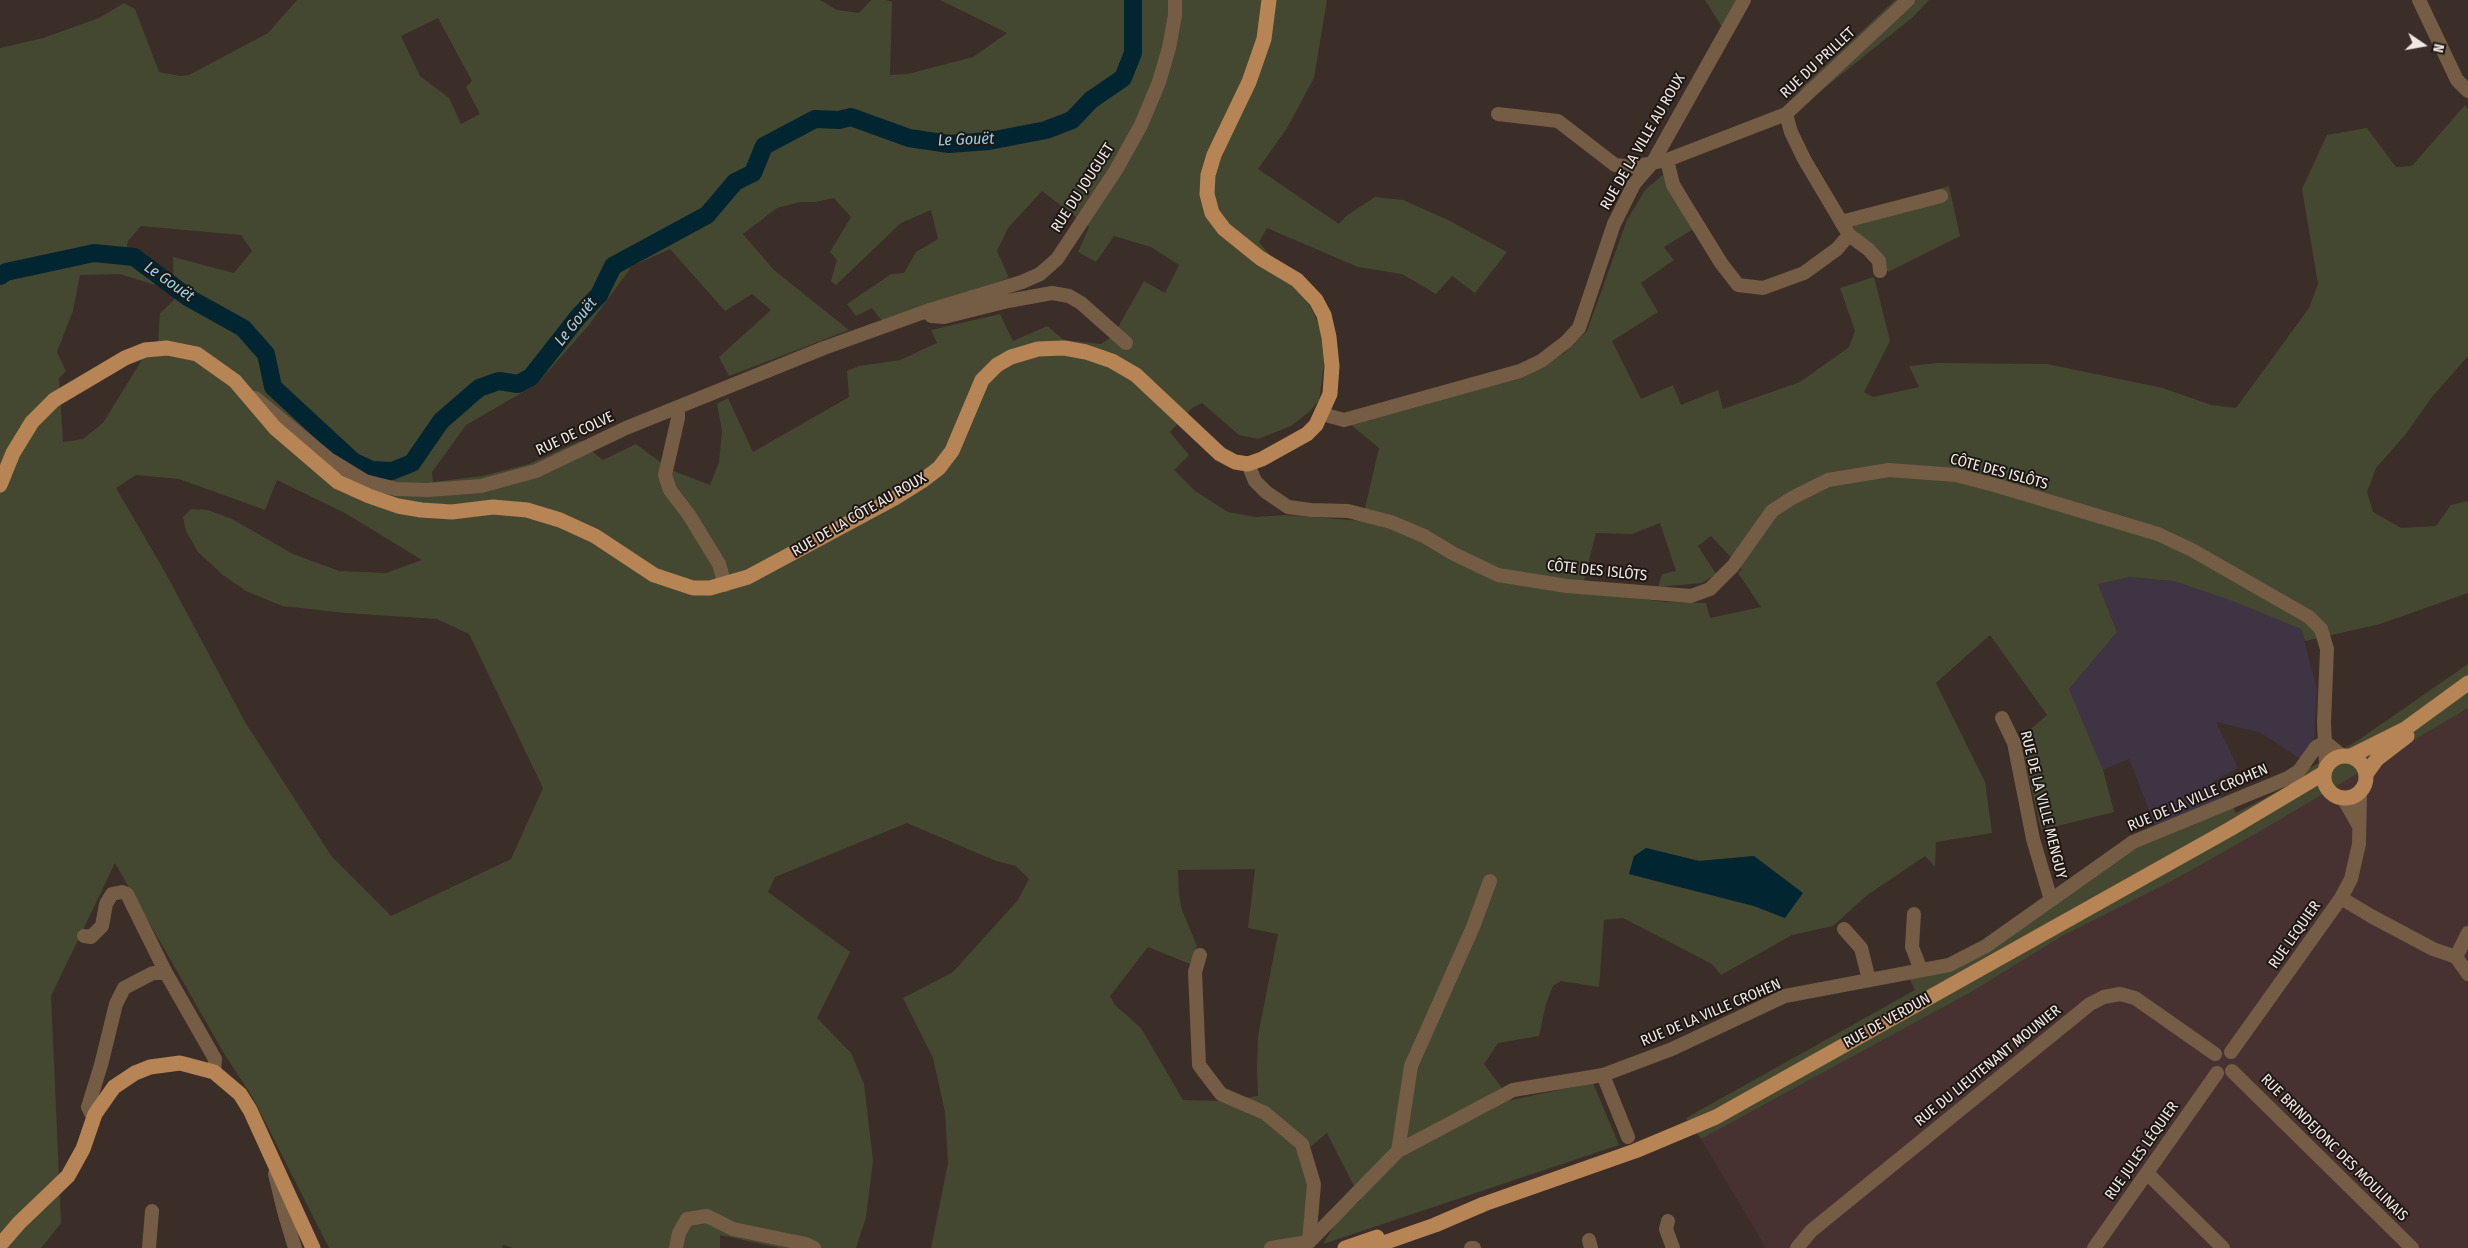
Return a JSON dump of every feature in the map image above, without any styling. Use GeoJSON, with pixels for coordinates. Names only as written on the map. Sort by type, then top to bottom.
{"type":"FeatureCollection","features":[{"type":"Feature","properties":{"kind":"main road"},"geometry":{"type":"LineString","coordinates":[[1248,464],[1277,452],[1307,434],[1322,414],[1330,394],[1332,366],[1324,314],[1316,300],[1297,280],[1260,258],[1224,229],[1212,212],[1207,194],[1208,175],[1214,155],[1250,82],[1264,40],[1269,0]]}},
{"type":"Feature","properties":{"kind":"main road","name":"RUE DE LA CÔTE AU ROUX"},"geometry":{"type":"LineString","coordinates":[[0,486],[12,453],[32,422],[54,400],[125,358],[145,350],[168,348],[196,354],[235,381],[275,428],[338,482],[398,506],[421,510],[452,512],[493,507],[527,510],[560,520],[595,536],[654,575],[672,583],[693,588],[710,588],[748,577],[895,498],[922,481],[939,468],[952,452],[982,380],[997,366],[1011,357],[1038,349],[1064,348],[1086,352],[1112,361],[1136,375],[1220,454],[1235,462],[1248,464]]}},
{"type":"Feature","properties":{"kind":"main road"},"geometry":{"type":"LineString","coordinates":[[2468,683],[2405,729],[2346,756],[2335,758],[2325,770],[2326,787],[2337,795],[2355,796],[2364,787],[2366,774],[2377,759],[2417,728],[2468,693]]}},
{"type":"Feature","properties":{"kind":"main road"},"geometry":{"type":"LineString","coordinates":[[2346,756],[2361,762],[2366,774]]}},
{"type":"Feature","properties":{"kind":"main road","name":"RUE DE VERDUN"},"geometry":{"type":"LineString","coordinates":[[1369,1248],[1484,1204],[1635,1151],[1716,1117],[2274,804],[2325,770]]}},
{"type":"Feature","properties":{"kind":"main road","name":"RUE DE VERDUN"},"geometry":{"type":"LineString","coordinates":[[2274,804],[2313,792],[2337,795]]}},
{"type":"Feature","properties":{"kind":"main road"},"geometry":{"type":"LineString","coordinates":[[0,1245],[19,1223],[68,1176],[83,1150],[95,1114],[114,1087],[135,1073],[150,1067],[180,1063],[214,1072],[232,1086],[250,1110],[313,1248]]}},
{"type":"Feature","properties":{"kind":"main road","name":"RUE DE VERDUN"},"geometry":{"type":"LineString","coordinates":[[1345,1248],[1430,1219],[1484,1204]]}},
{"type":"Feature","properties":{"kind":"street","name":"RUE DU JOUGUET"},"geometry":{"type":"LineString","coordinates":[[927,311],[1022,282],[1040,274],[1057,259],[1116,170],[1141,125],[1159,82],[1169,48],[1175,15],[1175,0]]}},
{"type":"Feature","properties":{"kind":"street","name":"RUE DE LA VILLE AU ROUX"},"geometry":{"type":"LineString","coordinates":[[1322,414],[1344,420],[1520,371],[1542,361],[1566,342],[1579,328],[1614,224],[1634,184],[1653,162],[1744,0]]}},
{"type":"Feature","properties":{"kind":"street","name":"RUE DU PRILLET"},"geometry":{"type":"LineString","coordinates":[[1498,114],[1558,121],[1615,165],[1632,167],[1667,160],[1786,114],[1908,0]]}},
{"type":"Feature","properties":{"kind":"street"},"geometry":{"type":"LineString","coordinates":[[2419,0],[2457,80],[2468,91]]}},
{"type":"Feature","properties":{"kind":"street"},"geometry":{"type":"LineString","coordinates":[[1786,114],[1791,132],[1804,159],[1841,222],[1849,235],[1868,249],[1879,261],[1880,271]]}},
{"type":"Feature","properties":{"kind":"street"},"geometry":{"type":"LineString","coordinates":[[1667,160],[1673,184],[1721,263],[1738,285],[1763,288],[1804,273],[1837,249],[1849,235]]}},
{"type":"Feature","properties":{"kind":"street"},"geometry":{"type":"LineString","coordinates":[[1841,222],[1942,196]]}},
{"type":"Feature","properties":{"kind":"street"},"geometry":{"type":"LineString","coordinates":[[927,311],[931,316],[944,317],[1008,301],[1052,293],[1068,296],[1081,302],[1126,343]]}},
{"type":"Feature","properties":{"kind":"street","name":"RUE DE COLVE"},"geometry":{"type":"LineString","coordinates":[[247,397],[256,398],[329,459],[365,481],[396,489],[428,490],[481,486],[536,470],[626,428],[824,348],[927,311]]}},
{"type":"Feature","properties":{"kind":"street"},"geometry":{"type":"LineString","coordinates":[[678,408],[678,418],[665,475],[670,490],[689,515],[719,564],[725,585]]}},
{"type":"Feature","properties":{"kind":"street","name":"CÔTE DES ISLÔTS"},"geometry":{"type":"LineString","coordinates":[[1248,464],[1255,481],[1266,492],[1288,506],[1310,510],[1348,511],[1391,522],[1424,536],[1454,554],[1498,575],[1567,586],[1691,596],[1710,589],[1734,566],[1772,512],[1792,498],[1828,480],[1889,470],[1937,472],[1989,483],[2158,534],[2192,550],[2310,617],[2321,629],[2327,649],[2324,722],[2326,742],[2325,770]]}},
{"type":"Feature","properties":{"kind":"street","name":"RUE DE LA VILLE MENGUY"},"geometry":{"type":"LineString","coordinates":[[2002,718],[2014,743],[2033,839],[2051,900]]}},
{"type":"Feature","properties":{"kind":"street"},"geometry":{"type":"LineString","coordinates":[[2326,742],[2346,756]]}},
{"type":"Feature","properties":{"kind":"street","name":"RUE DE LA VILLE CROHEN"},"geometry":{"type":"LineString","coordinates":[[1309,1242],[1398,1151],[1513,1090],[1603,1075],[1672,1049],[1785,996],[1949,964],[1986,946],[2133,842],[2288,778],[2299,771],[2316,747],[2326,742]]}},
{"type":"Feature","properties":{"kind":"street","name":"RUE LEQUIER"},"geometry":{"type":"LineString","coordinates":[[2231,1052],[2341,898],[2356,863],[2360,792]]}},
{"type":"Feature","properties":{"kind":"street"},"geometry":{"type":"LineString","coordinates":[[2337,795],[2359,826]]}},
{"type":"Feature","properties":{"kind":"street"},"geometry":{"type":"LineString","coordinates":[[1398,1151],[1411,1066],[1474,928],[1490,882]]}},
{"type":"Feature","properties":{"kind":"street"},"geometry":{"type":"LineString","coordinates":[[84,936],[91,938],[102,926],[106,904],[112,894],[122,892],[127,894],[166,973],[215,1059],[214,1072]]}},
{"type":"Feature","properties":{"kind":"street"},"geometry":{"type":"LineString","coordinates":[[2341,898],[2432,949],[2456,957],[2468,974]]}},
{"type":"Feature","properties":{"kind":"street"},"geometry":{"type":"LineString","coordinates":[[1914,914],[1912,947],[1921,970]]}},
{"type":"Feature","properties":{"kind":"street"},"geometry":{"type":"LineString","coordinates":[[1844,929],[1861,948],[1869,980]]}},
{"type":"Feature","properties":{"kind":"street"},"geometry":{"type":"LineString","coordinates":[[2456,957],[2468,933]]}},
{"type":"Feature","properties":{"kind":"street"},"geometry":{"type":"LineString","coordinates":[[1200,955],[1195,972],[1199,1065],[1221,1094],[1265,1112],[1302,1144],[1314,1184],[1309,1242],[1271,1248]]}},
{"type":"Feature","properties":{"kind":"street"},"geometry":{"type":"LineString","coordinates":[[95,1114],[90,1113],[88,1107],[102,1065],[116,1004],[124,988],[153,973],[166,973]]}},
{"type":"Feature","properties":{"kind":"street","name":"RUE DU LIEUTENANT MOUNIER"},"geometry":{"type":"LineString","coordinates":[[1797,1248],[1811,1231],[2090,1004],[2104,997],[2120,994],[2135,998],[2215,1054]]}},
{"type":"Feature","properties":{"kind":"street"},"geometry":{"type":"LineString","coordinates":[[2221,1050],[2231,1052],[2236,1062],[2232,1072],[2225,1075],[2217,1073],[2212,1066],[2215,1054],[2221,1050]]}},
{"type":"Feature","properties":{"kind":"street","name":"RUE BRINDEJONC DES MOULINAIS"},"geometry":{"type":"LineString","coordinates":[[2232,1072],[2412,1248]]}},
{"type":"Feature","properties":{"kind":"street","name":"RUE JULES LÉQUIER"},"geometry":{"type":"LineString","coordinates":[[2094,1248],[2217,1073]]}},
{"type":"Feature","properties":{"kind":"street"},"geometry":{"type":"LineString","coordinates":[[1603,1075],[1628,1137]]}},
{"type":"Feature","properties":{"kind":"street"},"geometry":{"type":"LineString","coordinates":[[272,1161],[285,1215],[296,1248]]}},
{"type":"Feature","properties":{"kind":"street"},"geometry":{"type":"LineString","coordinates":[[2147,1173],[2223,1248]]}},
{"type":"Feature","properties":{"kind":"street"},"geometry":{"type":"LineString","coordinates":[[150,1248],[152,1211]]}},
{"type":"Feature","properties":{"kind":"street"},"geometry":{"type":"LineString","coordinates":[[676,1248],[679,1233],[687,1219],[707,1216],[733,1230],[806,1244],[814,1248]]}},
{"type":"Feature","properties":{"kind":"street"},"geometry":{"type":"LineString","coordinates":[[1668,1221],[1666,1229],[1673,1248]]}},
{"type":"Feature","properties":{"kind":"shaded area"},"geometry":{"type":"Polygon","coordinates":[[[2130,577],[2174,581],[2233,600],[2301,629],[2317,689],[2314,740],[2301,759],[2259,732],[2216,722],[2238,768],[2213,781],[2223,801],[2155,825],[2129,759],[2103,770],[2069,689],[2117,632],[2098,584],[2130,577]]]}},
{"type":"Feature","properties":{"kind":"shaded area"},"geometry":{"type":"Polygon","coordinates":[[[2468,708],[2468,1248],[1766,1248],[1701,1139],[1973,991],[2062,936],[2172,881],[2468,708]]]}},
{"type":"Feature","properties":{"kind":"green space"},"geometry":{"type":"Polygon","coordinates":[[[297,0],[820,0],[837,10],[859,13],[871,0],[886,0],[892,2],[890,75],[908,74],[973,57],[1007,33],[940,0],[1327,0],[1314,78],[1287,128],[1258,169],[1339,224],[1346,216],[1375,197],[1403,200],[1448,220],[1507,252],[1475,293],[1452,276],[1436,294],[1402,274],[1358,267],[1267,228],[1259,242],[1304,296],[1314,313],[1325,344],[1319,400],[1310,411],[1291,426],[1258,439],[1239,435],[1202,403],[1192,408],[1170,432],[1189,455],[1174,470],[1195,491],[1228,512],[1255,517],[1286,515],[1362,521],[1379,448],[1350,424],[1530,373],[1565,353],[1587,331],[1627,220],[1645,190],[1672,167],[1703,223],[1664,247],[1674,260],[1641,283],[1658,312],[1612,341],[1641,399],[1673,385],[1681,405],[1718,390],[1723,409],[1800,382],[1849,347],[1855,331],[1840,288],[1874,277],[1890,341],[1864,392],[1873,397],[1919,387],[1909,366],[1938,363],[2047,364],[2163,388],[2211,405],[2236,408],[2309,308],[2318,284],[2302,189],[2327,135],[2367,128],[2396,167],[2412,166],[2465,105],[2468,109],[2468,356],[2432,397],[2405,435],[2376,468],[2367,492],[2373,512],[2401,528],[2436,526],[2451,505],[2468,501],[2468,593],[2380,624],[2305,641],[2301,629],[2233,601],[2174,581],[2130,577],[2098,584],[2117,632],[2069,689],[2103,770],[2114,812],[2041,830],[2020,738],[2047,715],[1990,635],[1936,683],[1985,782],[1992,833],[1936,842],[1935,867],[1925,856],[1866,896],[1833,926],[1792,935],[1721,975],[1712,964],[1623,918],[1604,920],[1599,987],[1561,981],[1553,986],[1546,1004],[1539,1036],[1498,1043],[1484,1064],[1511,1100],[1593,1083],[1619,1145],[1323,1244],[1336,1223],[1361,1200],[1327,1133],[1299,1156],[1310,1189],[1305,1248],[931,1248],[948,1163],[945,1112],[933,1058],[903,998],[953,972],[1018,900],[1029,879],[1016,866],[996,861],[907,823],[775,877],[768,892],[850,952],[817,1018],[851,1053],[864,1084],[873,1161],[866,1217],[856,1248],[780,1248],[720,1235],[720,1248],[513,1248],[503,1245],[502,1248],[329,1248],[253,1098],[225,1055],[115,863],[51,996],[61,1223],[41,1248],[0,1248],[0,48],[43,38],[99,18],[124,3],[135,9],[159,72],[180,76],[189,75],[268,33],[297,0]],[[438,18],[401,36],[420,76],[449,98],[461,124],[480,114],[466,87],[472,81],[438,18]],[[1042,191],[1008,228],[997,251],[1009,278],[882,321],[872,308],[856,316],[847,304],[891,274],[904,273],[916,252],[938,239],[931,210],[901,223],[836,285],[831,281],[837,260],[830,252],[851,217],[834,198],[815,202],[800,202],[777,208],[743,234],[774,270],[849,330],[729,376],[719,357],[771,310],[752,294],[725,311],[670,249],[632,266],[589,325],[537,384],[466,425],[432,472],[433,482],[482,476],[529,464],[580,441],[603,460],[636,444],[671,470],[710,485],[719,462],[722,431],[717,404],[728,398],[753,452],[849,397],[847,371],[859,366],[900,360],[937,343],[931,330],[1000,314],[1013,341],[1047,326],[1064,340],[1101,344],[1113,336],[1144,281],[1165,293],[1179,265],[1151,247],[1114,236],[1096,262],[1078,252],[1089,227],[1042,191]],[[141,226],[128,241],[126,252],[158,264],[155,285],[120,274],[80,275],[73,311],[57,352],[66,371],[59,378],[63,442],[83,439],[103,423],[143,358],[158,343],[160,313],[174,300],[173,257],[234,273],[252,251],[241,235],[141,226]],[[136,475],[116,488],[165,572],[245,722],[332,857],[391,916],[511,859],[543,788],[469,634],[437,619],[346,613],[282,606],[246,591],[223,575],[198,552],[186,531],[183,517],[191,509],[208,510],[232,519],[293,554],[339,571],[386,573],[422,560],[345,513],[277,480],[265,510],[179,479],[136,475]],[[1660,523],[1632,534],[1596,533],[1581,592],[1666,602],[1706,603],[1710,618],[1761,607],[1738,573],[1742,569],[1711,536],[1698,546],[1716,574],[1702,583],[1658,587],[1662,574],[1676,571],[1660,523]],[[1646,848],[1629,874],[1754,906],[1785,918],[1754,856],[1699,861],[1646,848]],[[1255,869],[1178,870],[1182,910],[1197,946],[1190,964],[1148,947],[1110,996],[1115,1005],[1141,1028],[1183,1100],[1222,1101],[1258,1096],[1258,1036],[1278,934],[1248,928],[1255,869]]]}},
{"type":"Feature","properties":{"kind":"green space"},"geometry":{"type":"Polygon","coordinates":[[[1705,0],[1741,0],[1722,27],[1705,0]]]}},
{"type":"Feature","properties":{"kind":"green space"},"geometry":{"type":"Polygon","coordinates":[[[1895,0],[1929,0],[1913,17],[1807,102],[1800,89],[1895,0]]]}},
{"type":"Feature","properties":{"kind":"green space"},"geometry":{"type":"Polygon","coordinates":[[[1949,186],[1960,236],[1888,272],[1871,242],[1834,220],[1949,186]]]}},
{"type":"Feature","properties":{"kind":"green space"},"geometry":{"type":"Polygon","coordinates":[[[2468,664],[2468,708],[2262,830],[2172,881],[2062,936],[1973,991],[1701,1139],[1686,1118],[1915,990],[1909,978],[1927,976],[2125,853],[2233,807],[2236,813],[2289,785],[2308,769],[2357,741],[2468,664]]]}},
{"type":"Feature","properties":{"kind":"water"},"geometry":{"type":"Polygon","coordinates":[[[1646,848],[1699,861],[1754,856],[1803,893],[1785,918],[1754,906],[1629,874],[1634,856],[1646,848]]]}},
{"type":"Feature","properties":{"kind":"waterway","name":"Le Gouët"},"geometry":{"type":"LineString","coordinates":[[0,276],[6,272],[94,253],[134,257],[189,298],[243,328],[266,354],[273,387],[354,462],[372,470],[392,471],[412,463],[441,421],[479,388],[499,381],[518,384],[531,377],[578,317],[599,295],[613,266],[707,215],[735,182],[753,173],[764,146],[815,119],[839,120],[851,117],[909,138],[949,144],[989,141],[1046,130],[1072,120],[1091,100],[1123,78],[1133,53],[1133,0]]}}]}
